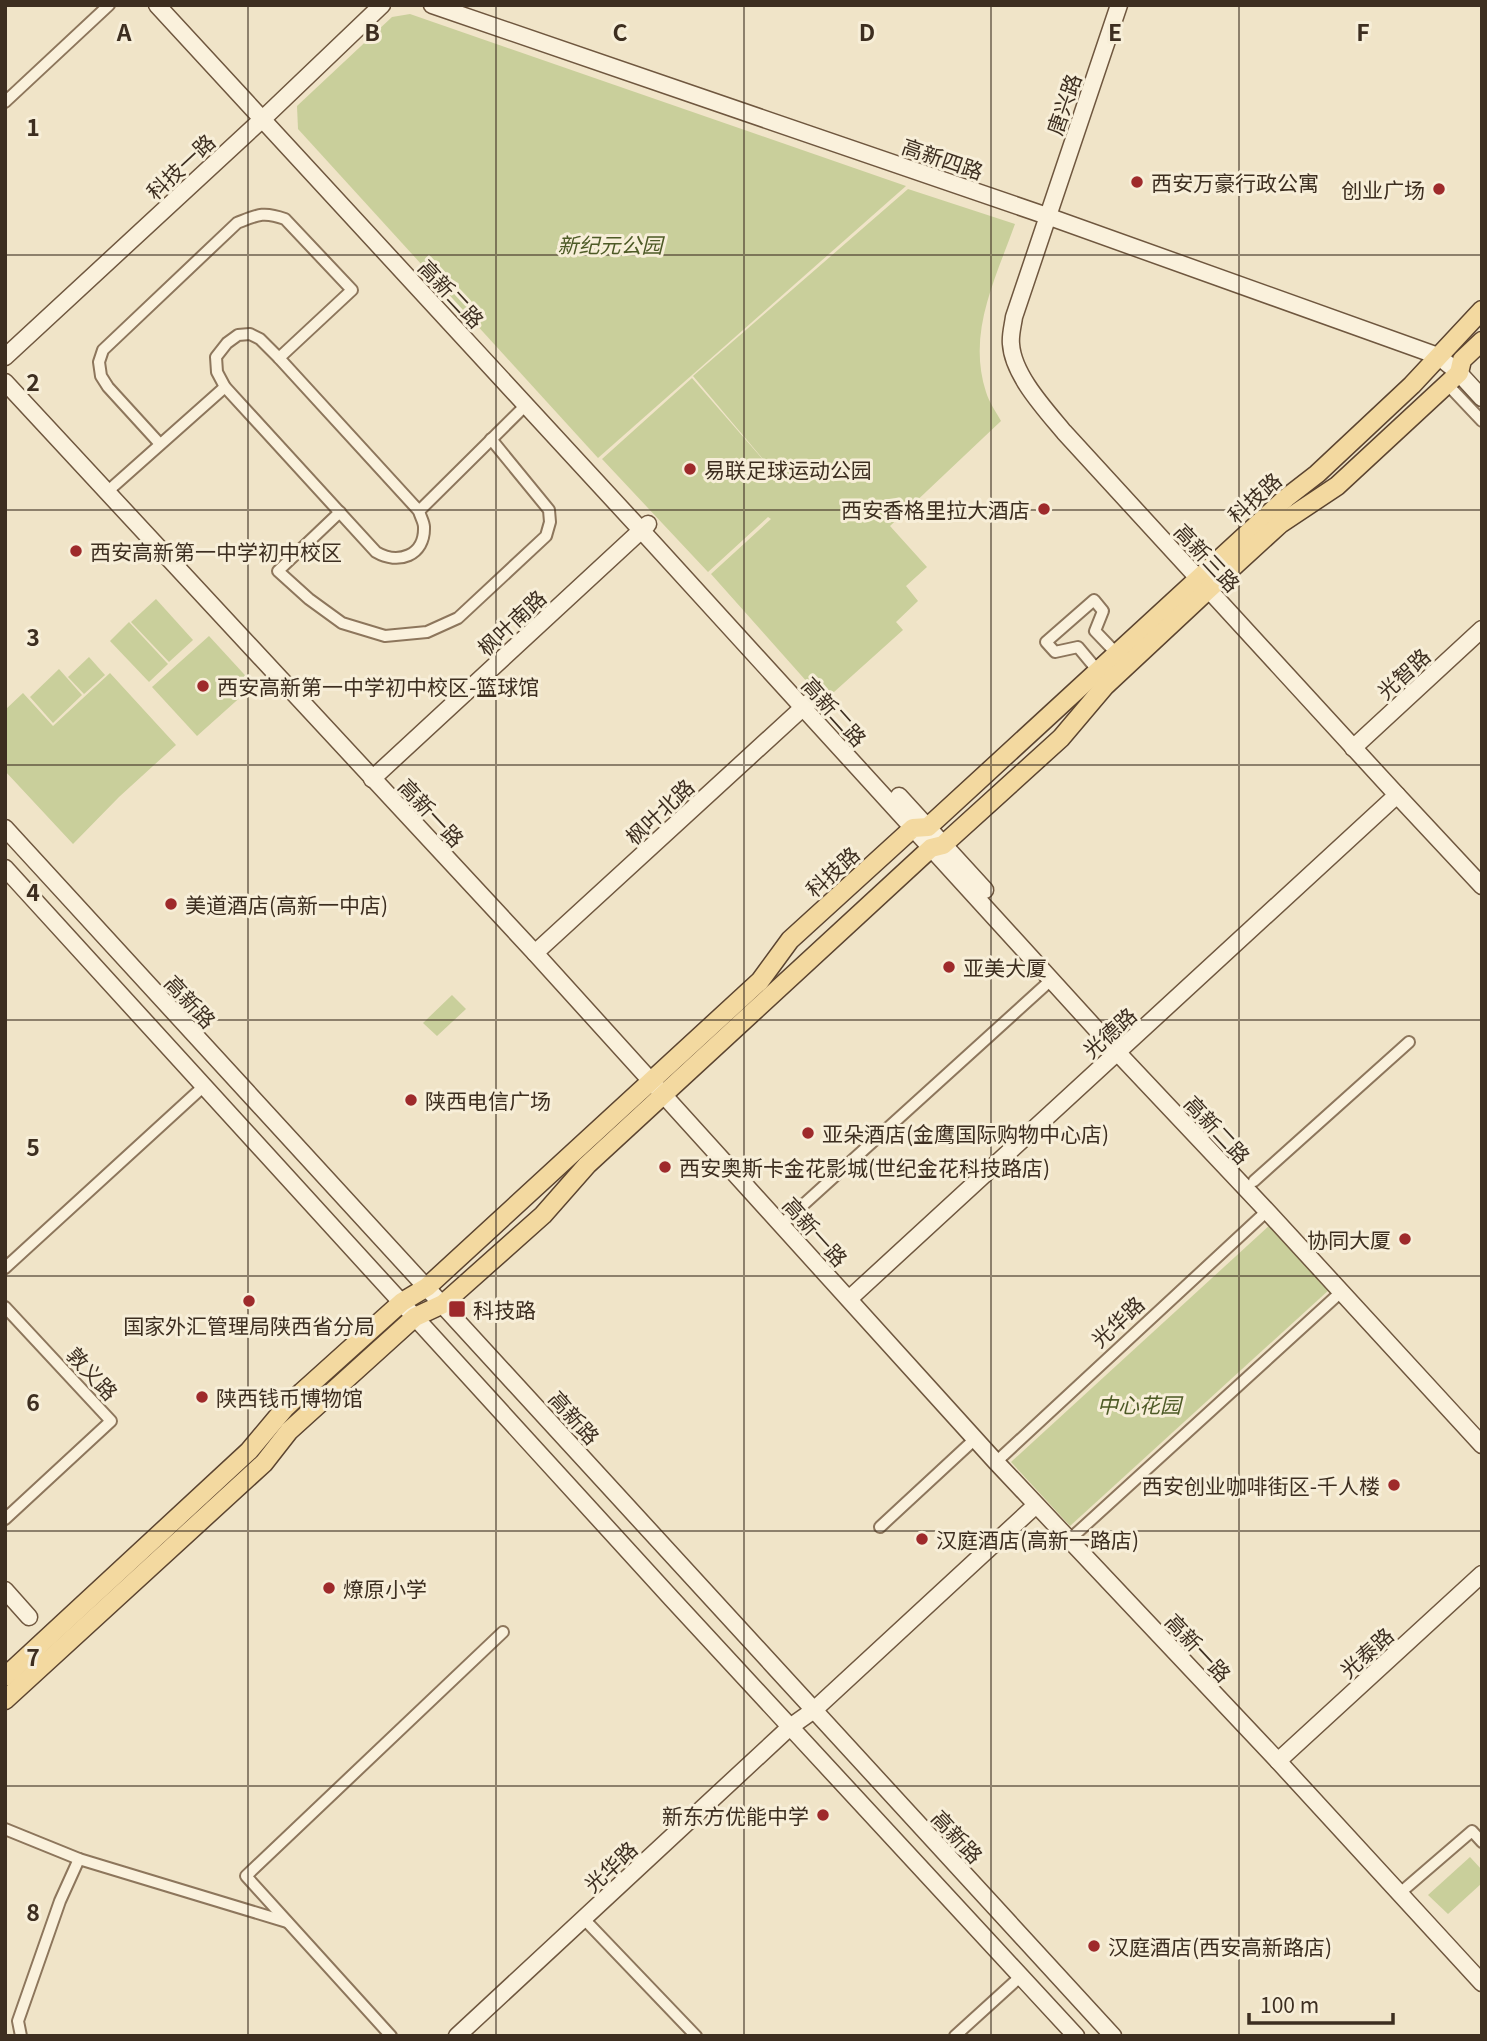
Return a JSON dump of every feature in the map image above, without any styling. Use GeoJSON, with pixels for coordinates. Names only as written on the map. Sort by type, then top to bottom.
{"type":"FeatureCollection","features":[{"type":"Feature","properties":{"kind":"main road","name":"科技路"},"geometry":{"type":"LineString","coordinates":[[5,1676],[249,1451],[285,1408],[402,1302],[426,1287],[1061,738],[1105,687],[1286,498],[1317,474],[1412,385],[1482,310]]}},
{"type":"Feature","properties":{"kind":"main road","name":"科技路"},"geometry":{"type":"LineString","coordinates":[[5,1700],[264,1463],[289,1431],[415,1317],[443,1304],[543,1215],[657,1088],[760,981],[790,940],[1117,654],[1280,524],[1337,486],[1468,361]]}},
{"type":"Feature","properties":{"kind":"street"},"geometry":{"type":"LineString","coordinates":[[5,102],[109,5]]}},
{"type":"Feature","properties":{"kind":"street","name":"高新二路"},"geometry":{"type":"LineString","coordinates":[[157,5],[266,116],[645,527],[1482,1445]]}},
{"type":"Feature","properties":{"kind":"street","name":"高新二路"},"geometry":{"type":"LineString","coordinates":[[170,5],[526,405],[645,527]]}},
{"type":"Feature","properties":{"kind":"street","name":"科技一路"},"geometry":{"type":"LineString","coordinates":[[5,357],[382,5]]}},
{"type":"Feature","properties":{"kind":"street","name":"高新四路"},"geometry":{"type":"LineString","coordinates":[[432,5],[1047,216],[1438,356],[1468,361],[1482,382]]}},
{"type":"Feature","properties":{"kind":"street","name":"唐兴路"},"geometry":{"type":"LineString","coordinates":[[1047,216],[1119,5]]}},
{"type":"Feature","properties":{"kind":"street"},"geometry":{"type":"LineString","coordinates":[[160,444],[101,376],[99,362],[103,350],[237,223],[260,214],[272,214],[285,219],[352,290],[279,358]]}},
{"type":"Feature","properties":{"kind":"street","name":"高新三路"},"geometry":{"type":"LineString","coordinates":[[1047,216],[1014,317],[1010,343],[1016,363],[1027,384],[1064,432],[1482,886]]}},
{"type":"Feature","properties":{"kind":"street"},"geometry":{"type":"LineString","coordinates":[[250,334],[260,339],[418,511],[424,527],[422,542],[411,555],[397,559],[376,552],[225,387],[217,372],[216,357],[227,343],[238,335],[250,334]]}},
{"type":"Feature","properties":{"kind":"street"},"geometry":{"type":"LineString","coordinates":[[1468,361],[1482,421]]}},
{"type":"Feature","properties":{"kind":"street","name":"高新四路"},"geometry":{"type":"LineString","coordinates":[[1468,361],[1482,398]]}},
{"type":"Feature","properties":{"kind":"street","name":"高新一路"},"geometry":{"type":"LineString","coordinates":[[5,382],[536,953],[996,1462],[1278,1761],[1482,1983]]}},
{"type":"Feature","properties":{"kind":"street"},"geometry":{"type":"LineString","coordinates":[[108,491],[225,387]]}},
{"type":"Feature","properties":{"kind":"street"},"geometry":{"type":"LineString","coordinates":[[418,511],[526,405]]}},
{"type":"Feature","properties":{"kind":"street"},"geometry":{"type":"LineString","coordinates":[[340,512],[278,570],[309,599],[342,623],[385,636],[426,632],[458,618],[546,536],[550,522],[549,510],[491,439]]}},
{"type":"Feature","properties":{"kind":"street","name":"枫叶南路"},"geometry":{"type":"LineString","coordinates":[[372,779],[645,527]]}},
{"type":"Feature","properties":{"kind":"street"},"geometry":{"type":"LineString","coordinates":[[1098,671],[1078,647],[1055,652],[1046,642],[1094,600],[1103,611],[1095,631],[1117,654]]}},
{"type":"Feature","properties":{"kind":"street","name":"光智路"},"geometry":{"type":"LineString","coordinates":[[1353,748],[1482,629]]}},
{"type":"Feature","properties":{"kind":"street","name":"枫叶北路"},"geometry":{"type":"LineString","coordinates":[[536,953],[807,704]]}},
{"type":"Feature","properties":{"kind":"street","name":"光德路"},"geometry":{"type":"LineString","coordinates":[[849,1299],[1396,795]]}},
{"type":"Feature","properties":{"kind":"street","name":"高新路"},"geometry":{"type":"LineString","coordinates":[[5,828],[1113,2036]]}},
{"type":"Feature","properties":{"kind":"street","name":"高新二路"},"geometry":{"type":"LineString","coordinates":[[937,846],[1051,980],[1254,1181],[1482,1430]]}},
{"type":"Feature","properties":{"kind":"street"},"geometry":{"type":"LineString","coordinates":[[27,852],[7,871],[1076,2036]]}},
{"type":"Feature","properties":{"kind":"street"},"geometry":{"type":"LineString","coordinates":[[782,1224],[1051,980]]}},
{"type":"Feature","properties":{"kind":"street"},"geometry":{"type":"LineString","coordinates":[[1254,1181],[1409,1042]]}},
{"type":"Feature","properties":{"kind":"street"},"geometry":{"type":"LineString","coordinates":[[5,1268],[204,1086]]}},
{"type":"Feature","properties":{"kind":"street","name":"光华路"},"geometry":{"type":"LineString","coordinates":[[996,1462],[1267,1211]]}},
{"type":"Feature","properties":{"kind":"street"},"geometry":{"type":"LineString","coordinates":[[1069,1541],[1341,1292]]}},
{"type":"Feature","properties":{"kind":"street","name":"敦义路"},"geometry":{"type":"LineString","coordinates":[[5,1307],[111,1420],[5,1519]]}},
{"type":"Feature","properties":{"kind":"street"},"geometry":{"type":"LineString","coordinates":[[880,1527],[975,1439]]}},
{"type":"Feature","properties":{"kind":"street","name":"光华路"},"geometry":{"type":"LineString","coordinates":[[457,2036],[1032,1501]]}},
{"type":"Feature","properties":{"kind":"street","name":"光泰路"},"geometry":{"type":"LineString","coordinates":[[1278,1761],[1482,1574]]}},
{"type":"Feature","properties":{"kind":"street"},"geometry":{"type":"LineString","coordinates":[[5,1590],[29,1617]]}},
{"type":"Feature","properties":{"kind":"street"},"geometry":{"type":"LineString","coordinates":[[391,2036],[246,1876],[503,1632]]}},
{"type":"Feature","properties":{"kind":"street"},"geometry":{"type":"LineString","coordinates":[[5,1829],[79,1859],[289,1923]]}},
{"type":"Feature","properties":{"kind":"street"},"geometry":{"type":"LineString","coordinates":[[1401,1893],[1472,1831],[1482,1842]]}},
{"type":"Feature","properties":{"kind":"street"},"geometry":{"type":"LineString","coordinates":[[21,2036],[18,2021],[60,1901],[79,1859]]}},
{"type":"Feature","properties":{"kind":"street"},"geometry":{"type":"LineString","coordinates":[[584,1919],[696,2036]]}},
{"type":"Feature","properties":{"kind":"street"},"geometry":{"type":"LineString","coordinates":[[955,2036],[1021,1976]]}},
{"type":"Feature","properties":{"kind":"green space","name":"新纪元公园"},"geometry":{"type":"Polygon","coordinates":[[[410,14],[906,186],[598,458],[298,129],[297,106],[392,17],[410,14]]]}},
{"type":"Feature","properties":{"kind":"green space"},"geometry":{"type":"Polygon","coordinates":[[[908,189],[1015,224],[986,307],[980,349],[986,392],[1001,421],[890,526],[927,567],[906,586],[918,601],[896,622],[903,630],[824,701],[711,574],[771,519],[768,517],[708,572],[602,459],[692,378],[779,478],[693,376],[908,189]]]}},
{"type":"Feature","properties":{"kind":"green space"},"geometry":{"type":"Polygon","coordinates":[[[156,599],[193,640],[169,662],[131,622],[156,599]]]}},
{"type":"Feature","properties":{"kind":"green space"},"geometry":{"type":"Polygon","coordinates":[[[129,622],[168,664],[149,682],[110,641],[129,622]]]}},
{"type":"Feature","properties":{"kind":"green space","name":"西安高新第一中学初中校区-篮球馆"},"geometry":{"type":"Polygon","coordinates":[[[209,636],[254,685],[197,736],[152,687],[209,636]]]}},
{"type":"Feature","properties":{"kind":"green space"},"geometry":{"type":"Polygon","coordinates":[[[89,657],[105,675],[84,694],[68,677],[89,657]]]}},
{"type":"Feature","properties":{"kind":"green space"},"geometry":{"type":"Polygon","coordinates":[[[59,669],[82,695],[53,723],[30,697],[59,669]]]}},
{"type":"Feature","properties":{"kind":"green space"},"geometry":{"type":"Polygon","coordinates":[[[110,673],[176,745],[73,844],[5,771],[5,710],[23,693],[53,726],[110,673]]]}},
{"type":"Feature","properties":{"kind":"green space"},"geometry":{"type":"Polygon","coordinates":[[[452,995],[466,1009],[437,1036],[423,1023],[452,995]]]}},
{"type":"Feature","properties":{"kind":"green space","name":"中心花园"},"geometry":{"type":"Polygon","coordinates":[[[1271,1224],[1330,1289],[1070,1526],[1011,1462],[1271,1224]]]}},
{"type":"Feature","properties":{"kind":"green space"},"geometry":{"type":"Polygon","coordinates":[[[1470,1857],[1482,1870],[1482,1883],[1448,1914],[1428,1895],[1470,1857]]]}},
{"type":"Feature","properties":{"kind":"place","name":"西安万豪行政公寓"},"geometry":{"type":"Point","coordinates":[1137,182]}},
{"type":"Feature","properties":{"kind":"place","name":"创业广场"},"geometry":{"type":"Point","coordinates":[1439,189]}},
{"type":"Feature","properties":{"kind":"place","name":"易联足球运动公园"},"geometry":{"type":"Point","coordinates":[690,469]}},
{"type":"Feature","properties":{"kind":"place","name":"西安香格里拉大酒店"},"geometry":{"type":"Point","coordinates":[1044,509]}},
{"type":"Feature","properties":{"kind":"place","name":"西安高新第一中学初中校区"},"geometry":{"type":"Point","coordinates":[76,551]}},
{"type":"Feature","properties":{"kind":"place","name":"西安高新第一中学初中校区-篮球馆"},"geometry":{"type":"Point","coordinates":[203,686]}},
{"type":"Feature","properties":{"kind":"place","name":"美道酒店(高新一中店)"},"geometry":{"type":"Point","coordinates":[171,904]}},
{"type":"Feature","properties":{"kind":"place","name":"亚美大厦"},"geometry":{"type":"Point","coordinates":[949,967]}},
{"type":"Feature","properties":{"kind":"place","name":"陕西电信广场"},"geometry":{"type":"Point","coordinates":[411,1100]}},
{"type":"Feature","properties":{"kind":"place","name":"亚朵酒店(金鹰国际购物中心店)"},"geometry":{"type":"Point","coordinates":[808,1133]}},
{"type":"Feature","properties":{"kind":"place","name":"西安奥斯卡金花影城(世纪金花科技路店)"},"geometry":{"type":"Point","coordinates":[665,1167]}},
{"type":"Feature","properties":{"kind":"place","name":"协同大厦"},"geometry":{"type":"Point","coordinates":[1405,1239]}},
{"type":"Feature","properties":{"kind":"place","name":"国家外汇管理局陕西省分局"},"geometry":{"type":"Point","coordinates":[249,1301]}},
{"type":"Feature","properties":{"kind":"place","name":"科技路"},"geometry":{"type":"Point","coordinates":[457,1309]}},
{"type":"Feature","properties":{"kind":"place","name":"陕西钱币博物馆"},"geometry":{"type":"Point","coordinates":[202,1397]}},
{"type":"Feature","properties":{"kind":"place","name":"西安创业咖啡街区-千人楼"},"geometry":{"type":"Point","coordinates":[1394,1485]}},
{"type":"Feature","properties":{"kind":"place","name":"汉庭酒店(高新一路店)"},"geometry":{"type":"Point","coordinates":[922,1539]}},
{"type":"Feature","properties":{"kind":"place","name":"燎原小学"},"geometry":{"type":"Point","coordinates":[329,1588]}},
{"type":"Feature","properties":{"kind":"place","name":"新东方优能中学"},"geometry":{"type":"Point","coordinates":[823,1815]}},
{"type":"Feature","properties":{"kind":"place","name":"汉庭酒店(西安高新路店)"},"geometry":{"type":"Point","coordinates":[1094,1946]}}]}
